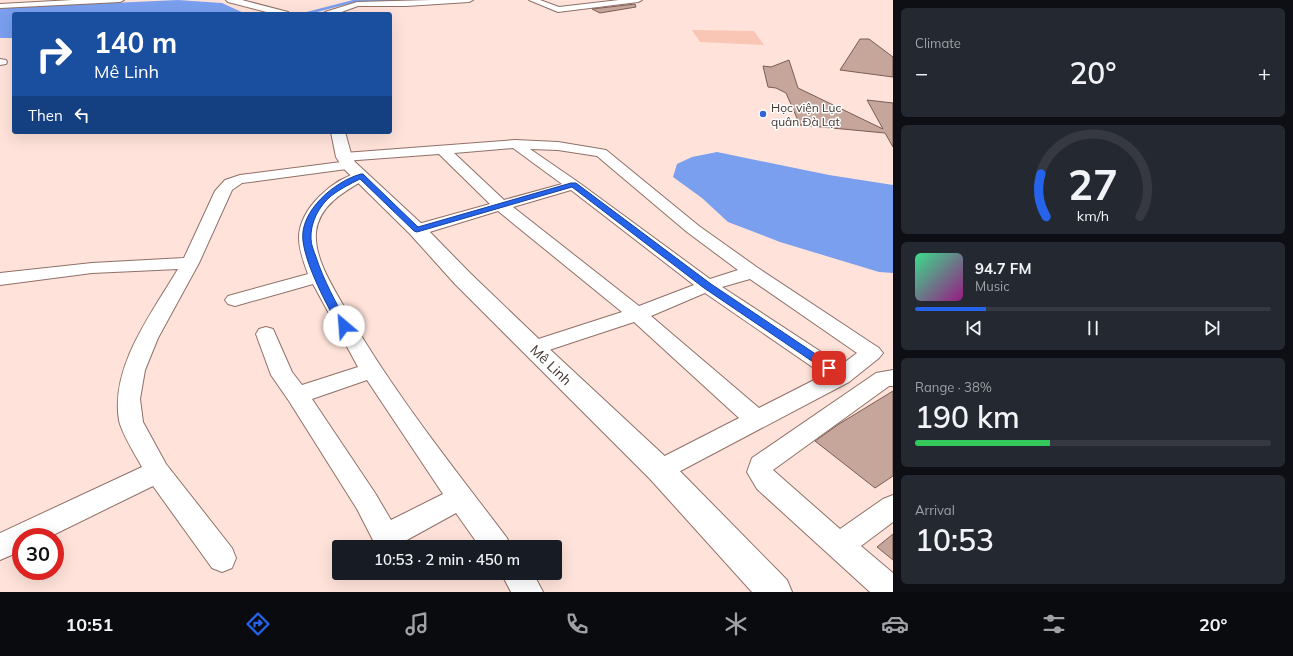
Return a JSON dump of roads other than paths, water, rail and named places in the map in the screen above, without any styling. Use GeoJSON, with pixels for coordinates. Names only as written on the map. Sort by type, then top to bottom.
{"type":"FeatureCollection","features":[{"type":"Feature","properties":{"kind":"street"},"geometry":{"type":"LineString","coordinates":[[0,6],[120,0]]}},
{"type":"Feature","properties":{"kind":"street"},"geometry":{"type":"LineString","coordinates":[[231,0],[276,12]]}},
{"type":"Feature","properties":{"kind":"street"},"geometry":{"type":"LineString","coordinates":[[334,12],[357,4],[406,4],[469,0]]}},
{"type":"Feature","properties":{"kind":"street"},"geometry":{"type":"LineString","coordinates":[[533,0],[558,10],[638,0]]}},
{"type":"Feature","properties":{"kind":"street"},"geometry":{"type":"LineString","coordinates":[[339,134],[351,166]]}},
{"type":"Feature","properties":{"kind":"street"},"geometry":{"type":"LineString","coordinates":[[515,144],[573,185],[707,286],[841,376]]}},
{"type":"Feature","properties":{"kind":"street"},"geometry":{"type":"LineString","coordinates":[[222,558],[157,472],[131,422],[129,399],[134,370],[148,338],[190,263],[222,191],[230,183],[240,179],[351,166],[442,149],[515,144],[558,146],[601,153],[693,229],[752,272],[872,352],[841,376],[660,470]]}},
{"type":"Feature","properties":{"kind":"street"},"geometry":{"type":"LineString","coordinates":[[442,149],[500,205],[637,314],[757,420]]}},
{"type":"Feature","properties":{"kind":"street"},"geometry":{"type":"LineString","coordinates":[[351,166],[312,217],[308,230],[307,241],[318,276],[350,338],[370,371],[493,540]]}},
{"type":"Feature","properties":{"kind":"street","name":"Mê Linh"},"geometry":{"type":"LineString","coordinates":[[351,166],[417,230],[463,279],[533,348],[660,470],[775,592]]}},
{"type":"Feature","properties":{"kind":"street"},"geometry":{"type":"LineString","coordinates":[[417,230],[573,185]]}},
{"type":"Feature","properties":{"kind":"street"},"geometry":{"type":"LineString","coordinates":[[0,279],[92,268],[190,263]]}},
{"type":"Feature","properties":{"kind":"street"},"geometry":{"type":"LineString","coordinates":[[533,348],[637,314],[707,286],[752,272]]}},
{"type":"Feature","properties":{"kind":"street"},"geometry":{"type":"LineString","coordinates":[[235,300],[318,276]]}},
{"type":"Feature","properties":{"kind":"street"},"geometry":{"type":"LineString","coordinates":[[266,334],[282,375],[297,395],[366,501],[386,537],[461,497]]}},
{"type":"Feature","properties":{"kind":"street"},"geometry":{"type":"LineString","coordinates":[[297,395],[370,371]]}},
{"type":"Feature","properties":{"kind":"street"},"geometry":{"type":"LineString","coordinates":[[892,592],[766,481],[760,472],[760,465],[884,379],[893,378]]}},
{"type":"Feature","properties":{"kind":"street"},"geometry":{"type":"LineString","coordinates":[[0,547],[157,472]]}},
{"type":"Feature","properties":{"kind":"street"},"geometry":{"type":"LineString","coordinates":[[840,546],[893,507]]}},
{"type":"Feature","properties":{"kind":"street"},"geometry":{"type":"LineString","coordinates":[[520,580],[528,592]]}},
{"type":"Feature","properties":{"kind":"water"},"geometry":{"type":"Polygon","coordinates":[[[178,0],[222,3],[242,12],[12,12],[12,38],[0,38],[0,8],[178,0]]]}},
{"type":"Feature","properties":{"kind":"water"},"geometry":{"type":"Polygon","coordinates":[[[717,152],[829,175],[893,185],[893,273],[879,272],[780,242],[728,222],[702,198],[673,177],[677,164],[692,157],[717,152]]]}},
{"type":"Feature","properties":{"kind":"waterway"},"geometry":{"type":"LineString","coordinates":[[312,12],[354,1],[391,1]]}},
{"type":"Feature","properties":{"kind":"place","name":"Học viện Lục quân Đà Lạt"},"geometry":{"type":"Point","coordinates":[763,114]}}]}
